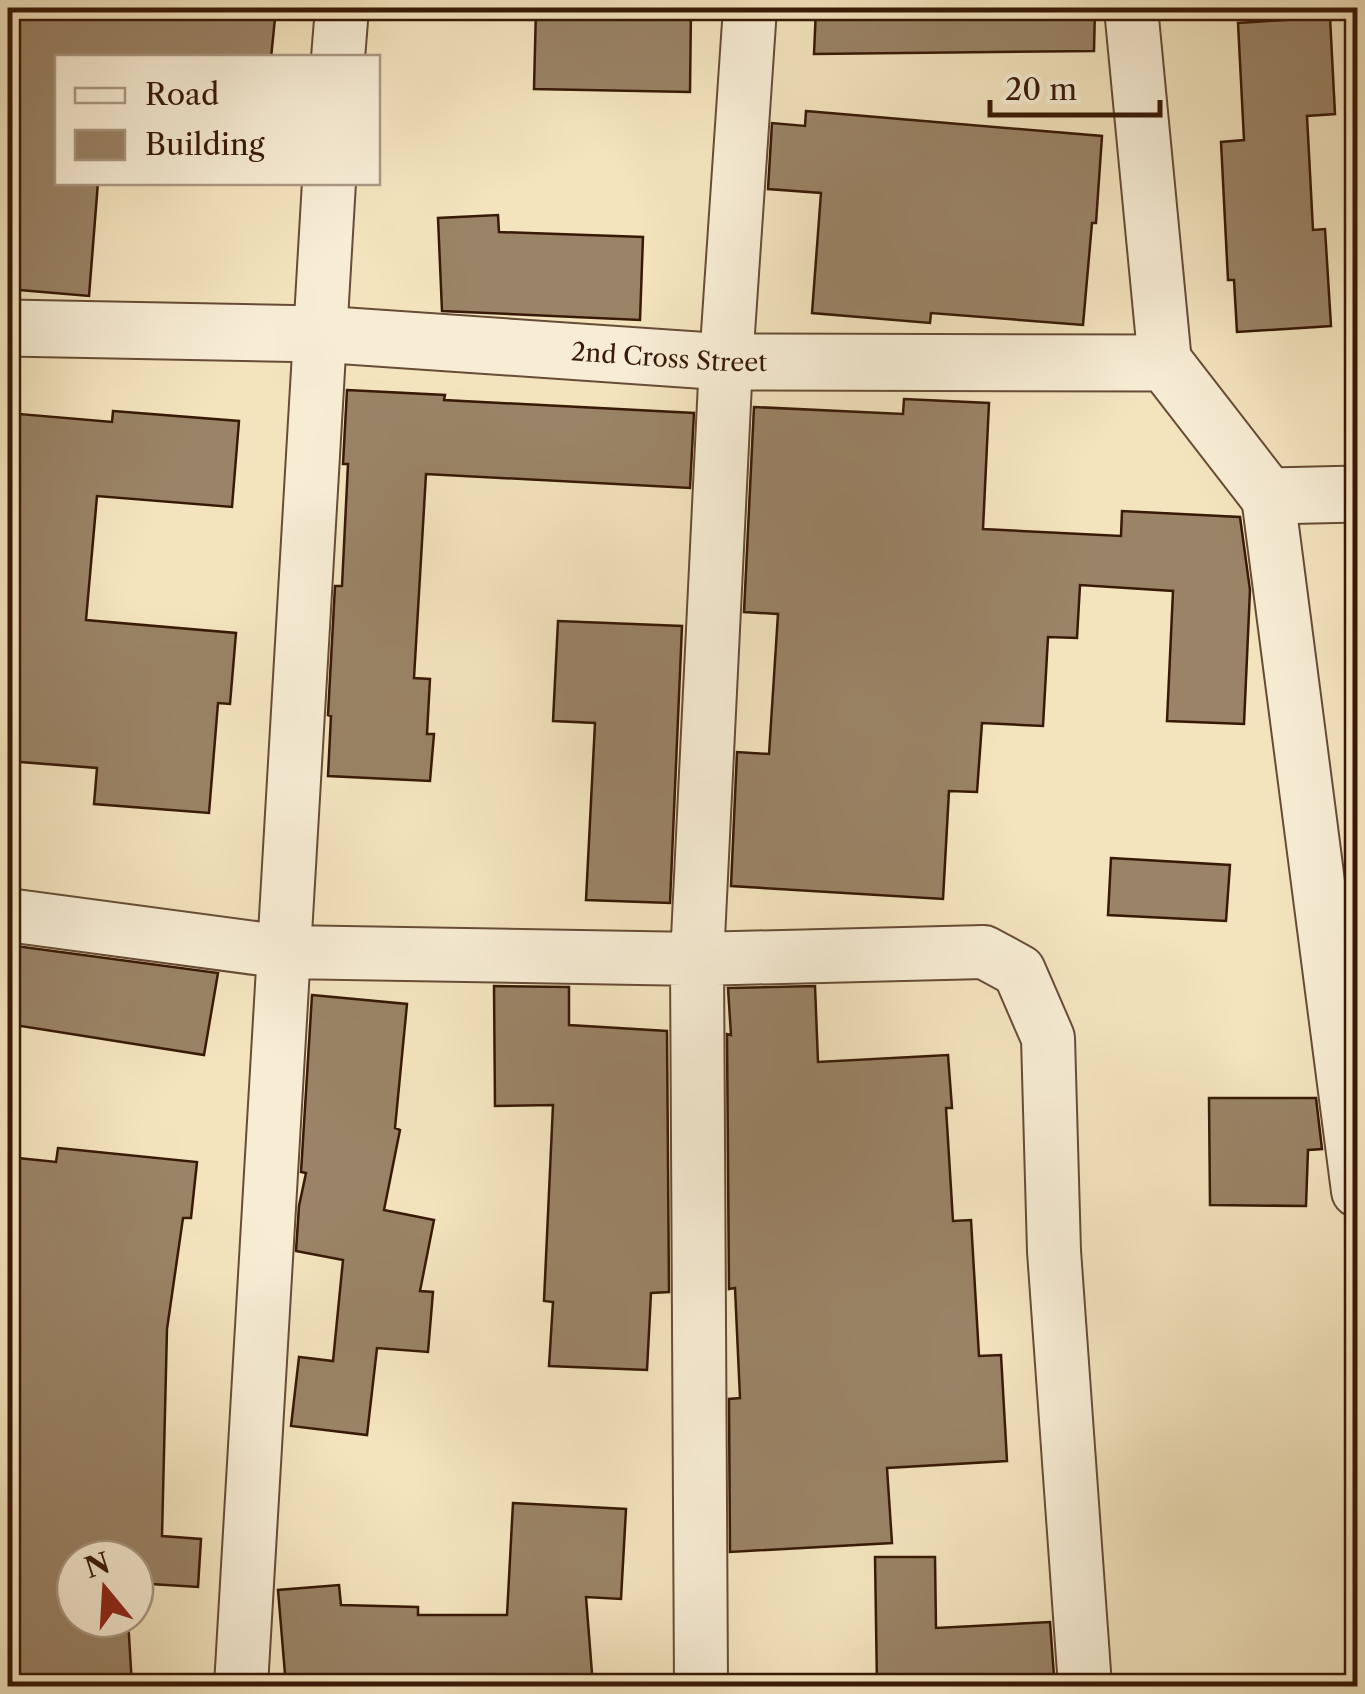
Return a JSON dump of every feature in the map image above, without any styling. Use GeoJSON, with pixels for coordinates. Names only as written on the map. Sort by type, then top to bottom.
{"type":"FeatureCollection","features":[{"type":"Feature","properties":{"kind":"street"},"geometry":{"type":"LineString","coordinates":[[338,55],[342,8]]}},
{"type":"Feature","properties":{"kind":"street"},"geometry":{"type":"LineString","coordinates":[[700,1686],[697,959],[726,362],[750,8]]}},
{"type":"Feature","properties":{"kind":"street"},"geometry":{"type":"LineString","coordinates":[[1131,8],[1164,362],[1268,496],[1358,1191]]}},
{"type":"Feature","properties":{"kind":"street"},"geometry":{"type":"LineString","coordinates":[[241,1686],[330,185]]}},
{"type":"Feature","properties":{"kind":"street","name":"2nd Cross Street"},"geometry":{"type":"LineString","coordinates":[[8,328],[319,334],[726,362],[1164,362]]}},
{"type":"Feature","properties":{"kind":"street"},"geometry":{"type":"LineString","coordinates":[[1268,496],[1358,494]]}},
{"type":"Feature","properties":{"kind":"street"},"geometry":{"type":"LineString","coordinates":[[8,916],[285,952],[697,959],[984,952],[1019,971],[1048,1038],[1054,1252],[1085,1686]]}},
{"type":"Feature","properties":{"kind":"building"},"geometry":{"type":"Polygon","coordinates":[[[8,8],[276,8],[271,55],[55,55],[55,185],[98,185],[89,296],[8,289],[12,184],[8,184],[8,8]]]}},
{"type":"Feature","properties":{"kind":"building"},"geometry":{"type":"Polygon","coordinates":[[[536,8],[691,8],[690,92],[534,89],[536,8]]]}},
{"type":"Feature","properties":{"kind":"building"},"geometry":{"type":"Polygon","coordinates":[[[816,8],[1095,8],[1094,51],[814,54],[816,8]]]}},
{"type":"Feature","properties":{"kind":"building"},"geometry":{"type":"Polygon","coordinates":[[[1330,17],[1335,114],[1307,116],[1313,230],[1325,229],[1331,326],[1237,332],[1234,280],[1228,280],[1221,142],[1244,140],[1238,23],[1330,17]]]}},
{"type":"Feature","properties":{"kind":"building"},"geometry":{"type":"Polygon","coordinates":[[[806,111],[1102,136],[1083,325],[931,313],[930,323],[812,313],[821,193],[768,189],[772,123],[805,126],[806,111]]]}},
{"type":"Feature","properties":{"kind":"building"},"geometry":{"type":"Polygon","coordinates":[[[498,215],[499,232],[643,237],[640,320],[442,311],[438,218],[498,215]]]}},
{"type":"Feature","properties":{"kind":"building"},"geometry":{"type":"Polygon","coordinates":[[[347,390],[445,395],[444,400],[694,413],[690,488],[426,474],[414,678],[430,679],[427,734],[434,734],[430,781],[328,776],[335,586],[342,586],[347,390]]]}},
{"type":"Feature","properties":{"kind":"building"},"geometry":{"type":"Polygon","coordinates":[[[904,399],[989,403],[983,529],[1121,536],[1122,511],[1240,517],[1250,590],[1244,724],[1167,721],[1173,591],[1080,585],[1077,638],[1048,637],[1043,726],[982,723],[977,792],[949,791],[943,899],[731,886],[737,752],[769,754],[778,614],[744,612],[754,407],[903,414],[904,399]]]}},
{"type":"Feature","properties":{"kind":"building"},"geometry":{"type":"Polygon","coordinates":[[[113,411],[239,421],[232,507],[97,496],[86,620],[236,633],[230,704],[218,703],[209,813],[94,804],[97,768],[8,761],[8,413],[112,422],[113,411]]]}},
{"type":"Feature","properties":{"kind":"building"},"geometry":{"type":"Polygon","coordinates":[[[558,621],[682,626],[670,903],[586,900],[595,723],[553,721],[558,621]]]}},
{"type":"Feature","properties":{"kind":"building"},"geometry":{"type":"Polygon","coordinates":[[[1111,858],[1230,865],[1226,921],[1108,915],[1111,858]]]}},
{"type":"Feature","properties":{"kind":"building"},"geometry":{"type":"Polygon","coordinates":[[[8,945],[218,973],[204,1055],[8,1024],[8,945]]]}},
{"type":"Feature","properties":{"kind":"building"},"geometry":{"type":"Polygon","coordinates":[[[494,986],[569,987],[569,1025],[667,1031],[669,1292],[651,1293],[647,1370],[549,1366],[553,1302],[544,1301],[553,1105],[495,1106],[494,986]]]}},
{"type":"Feature","properties":{"kind":"building"},"geometry":{"type":"Polygon","coordinates":[[[815,986],[818,1062],[948,1055],[952,1108],[946,1108],[953,1221],[971,1220],[979,1356],[1001,1355],[1007,1461],[887,1468],[892,1543],[730,1552],[729,1399],[740,1398],[735,1288],[729,1289],[728,988],[815,986]]]}},
{"type":"Feature","properties":{"kind":"building"},"geometry":{"type":"Polygon","coordinates":[[[312,995],[407,1004],[395,1128],[400,1130],[384,1210],[434,1220],[420,1291],[433,1292],[428,1352],[377,1348],[367,1435],[291,1426],[299,1357],[333,1361],[343,1260],[296,1251],[306,1173],[301,1172],[312,995]]]}},
{"type":"Feature","properties":{"kind":"building"},"geometry":{"type":"Polygon","coordinates":[[[1209,1098],[1316,1098],[1322,1149],[1308,1150],[1306,1206],[1210,1205],[1209,1098]]]}},
{"type":"Feature","properties":{"kind":"building"},"geometry":{"type":"Polygon","coordinates":[[[58,1148],[197,1162],[191,1218],[183,1218],[167,1329],[162,1536],[201,1539],[198,1587],[155,1584],[155,1539],[55,1539],[55,1639],[129,1639],[132,1686],[15,1686],[8,1569],[8,1157],[56,1162],[58,1148]]]}},
{"type":"Feature","properties":{"kind":"building"},"geometry":{"type":"Polygon","coordinates":[[[513,1503],[626,1509],[621,1599],[586,1597],[593,1686],[286,1686],[278,1590],[339,1585],[341,1605],[418,1607],[418,1615],[507,1615],[513,1503]]]}},
{"type":"Feature","properties":{"kind":"building"},"geometry":{"type":"Polygon","coordinates":[[[875,1557],[935,1557],[936,1628],[1050,1622],[1054,1676],[949,1682],[950,1686],[877,1686],[875,1557]]]}}]}
